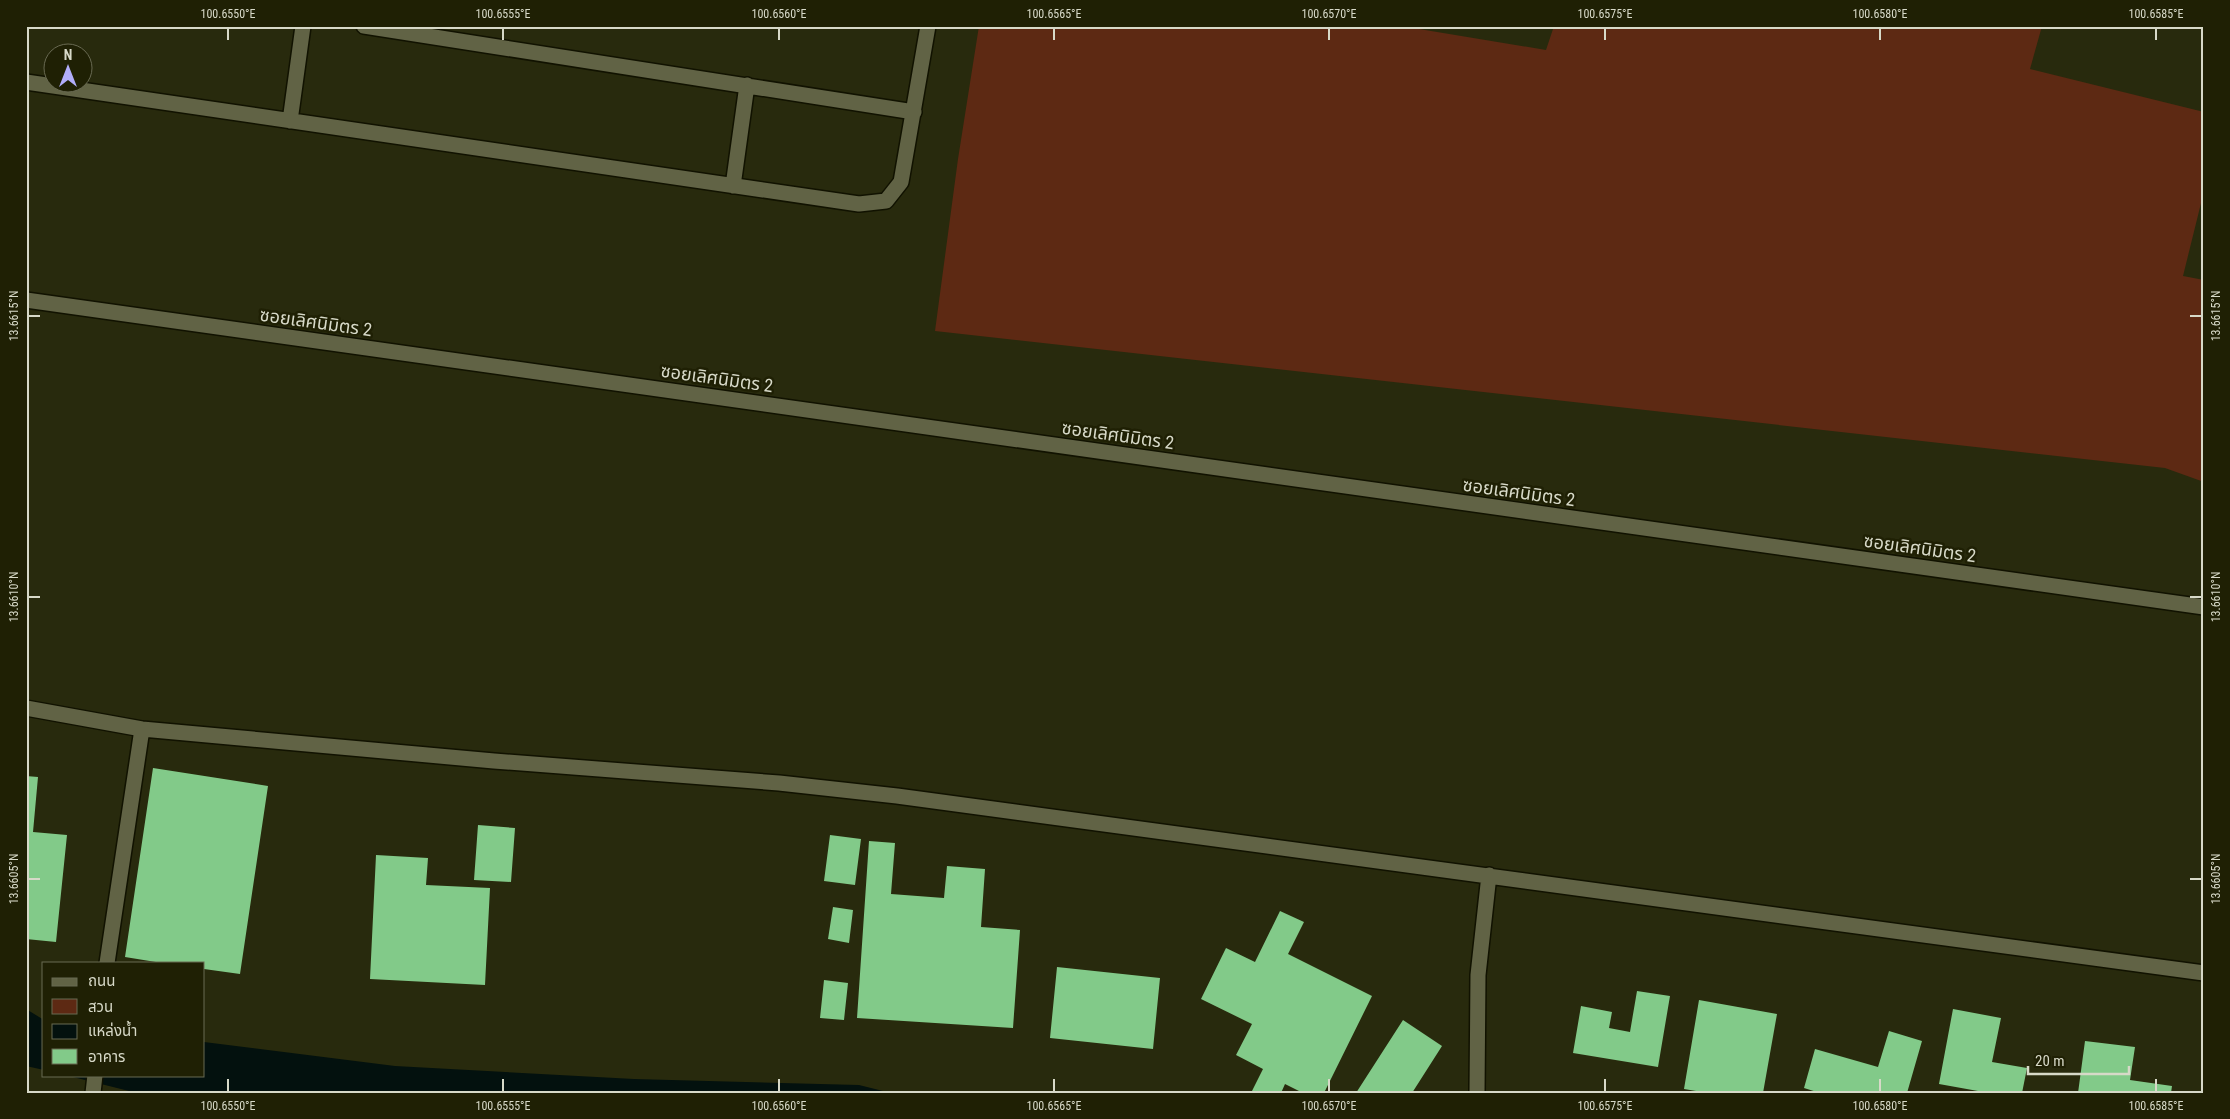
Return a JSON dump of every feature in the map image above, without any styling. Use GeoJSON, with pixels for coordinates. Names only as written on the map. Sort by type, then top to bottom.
{"type":"FeatureCollection","features":[{"type":"Feature","properties":{"kind":"street"},"geometry":{"type":"LineString","coordinates":[[290,121],[303,26]]}},
{"type":"Feature","properties":{"kind":"street"},"geometry":{"type":"LineString","coordinates":[[364,26],[914,112]]}},
{"type":"Feature","properties":{"kind":"street"},"geometry":{"type":"LineString","coordinates":[[26,82],[859,204],[886,201],[901,182],[928,26]]}},
{"type":"Feature","properties":{"kind":"street"},"geometry":{"type":"LineString","coordinates":[[733,186],[747,85]]}},
{"type":"Feature","properties":{"kind":"street","name":"ซอยเลิศนิมิตร 2"},"geometry":{"type":"LineString","coordinates":[[26,300],[2204,607]]}},
{"type":"Feature","properties":{"kind":"street"},"geometry":{"type":"LineString","coordinates":[[26,708],[142,729],[494,761],[778,783],[897,796],[2204,973]]}},
{"type":"Feature","properties":{"kind":"street"},"geometry":{"type":"LineString","coordinates":[[107,962],[142,729]]}},
{"type":"Feature","properties":{"kind":"street"},"geometry":{"type":"LineString","coordinates":[[1477,1093],[1478,975],[1489,875]]}},
{"type":"Feature","properties":{"kind":"green space"},"geometry":{"type":"Polygon","coordinates":[[[979,26],[1401,26],[1546,50],[1554,26],[2042,26],[2030,69],[2204,112],[2204,191],[2183,276],[2204,280],[2204,482],[2165,468],[935,331],[958,159],[979,26]]]}},
{"type":"Feature","properties":{"kind":"water"},"geometry":{"type":"Polygon","coordinates":[[[26,1009],[42,1019],[42,1070],[26,1066],[26,1009]]]}},
{"type":"Feature","properties":{"kind":"water"},"geometry":{"type":"Polygon","coordinates":[[[205,1042],[395,1066],[634,1079],[859,1085],[891,1093],[137,1093],[69,1076],[205,1076],[205,1042]]]}},
{"type":"Feature","properties":{"kind":"building"},"geometry":{"type":"Polygon","coordinates":[[[153,768],[268,786],[240,974],[205,969],[205,962],[156,962],[125,957],[153,768]]]}},
{"type":"Feature","properties":{"kind":"building"},"geometry":{"type":"Polygon","coordinates":[[[26,776],[38,777],[33,832],[67,835],[56,942],[26,939],[26,776]]]}},
{"type":"Feature","properties":{"kind":"building"},"geometry":{"type":"Polygon","coordinates":[[[478,825],[515,828],[511,882],[474,880],[478,825]]]}},
{"type":"Feature","properties":{"kind":"building"},"geometry":{"type":"Polygon","coordinates":[[[830,835],[861,839],[855,885],[824,881],[830,835]]]}},
{"type":"Feature","properties":{"kind":"building"},"geometry":{"type":"Polygon","coordinates":[[[869,841],[895,843],[891,894],[944,898],[947,866],[985,869],[981,927],[1020,930],[1013,1028],[857,1018],[869,841]]]}},
{"type":"Feature","properties":{"kind":"building"},"geometry":{"type":"Polygon","coordinates":[[[376,855],[428,858],[426,885],[490,888],[485,985],[370,979],[376,855]]]}},
{"type":"Feature","properties":{"kind":"building"},"geometry":{"type":"Polygon","coordinates":[[[833,907],[853,910],[849,943],[828,939],[833,907]]]}},
{"type":"Feature","properties":{"kind":"building"},"geometry":{"type":"Polygon","coordinates":[[[1280,911],[1304,922],[1288,954],[1372,996],[1324,1093],[1303,1093],[1285,1084],[1281,1093],[1251,1093],[1263,1069],[1236,1055],[1252,1024],[1201,999],[1226,948],[1255,962],[1280,911]]]}},
{"type":"Feature","properties":{"kind":"building"},"geometry":{"type":"Polygon","coordinates":[[[1057,967],[1160,978],[1153,1049],[1050,1038],[1057,967]]]}},
{"type":"Feature","properties":{"kind":"building"},"geometry":{"type":"Polygon","coordinates":[[[824,980],[848,983],[844,1020],[820,1018],[824,980]]]}},
{"type":"Feature","properties":{"kind":"building"},"geometry":{"type":"Polygon","coordinates":[[[1637,991],[1670,996],[1658,1067],[1573,1053],[1581,1006],[1612,1012],[1609,1028],[1630,1032],[1637,991]]]}},
{"type":"Feature","properties":{"kind":"building"},"geometry":{"type":"Polygon","coordinates":[[[1699,1000],[1777,1014],[1763,1093],[1708,1093],[1684,1089],[1699,1000]]]}},
{"type":"Feature","properties":{"kind":"building"},"geometry":{"type":"Polygon","coordinates":[[[1953,1009],[2001,1018],[1992,1062],[2027,1068],[2022,1093],[1989,1093],[1939,1084],[1953,1009]]]}},
{"type":"Feature","properties":{"kind":"building"},"geometry":{"type":"Polygon","coordinates":[[[1403,1020],[1442,1046],[1412,1093],[1356,1093],[1403,1020]]]}},
{"type":"Feature","properties":{"kind":"building"},"geometry":{"type":"Polygon","coordinates":[[[1889,1031],[1922,1041],[1907,1093],[1820,1093],[1804,1088],[1815,1049],[1878,1067],[1889,1031]]]}},
{"type":"Feature","properties":{"kind":"building"},"geometry":{"type":"Polygon","coordinates":[[[2085,1041],[2135,1047],[2130,1080],[2172,1086],[2171,1093],[2078,1093],[2085,1041]]]}}]}
